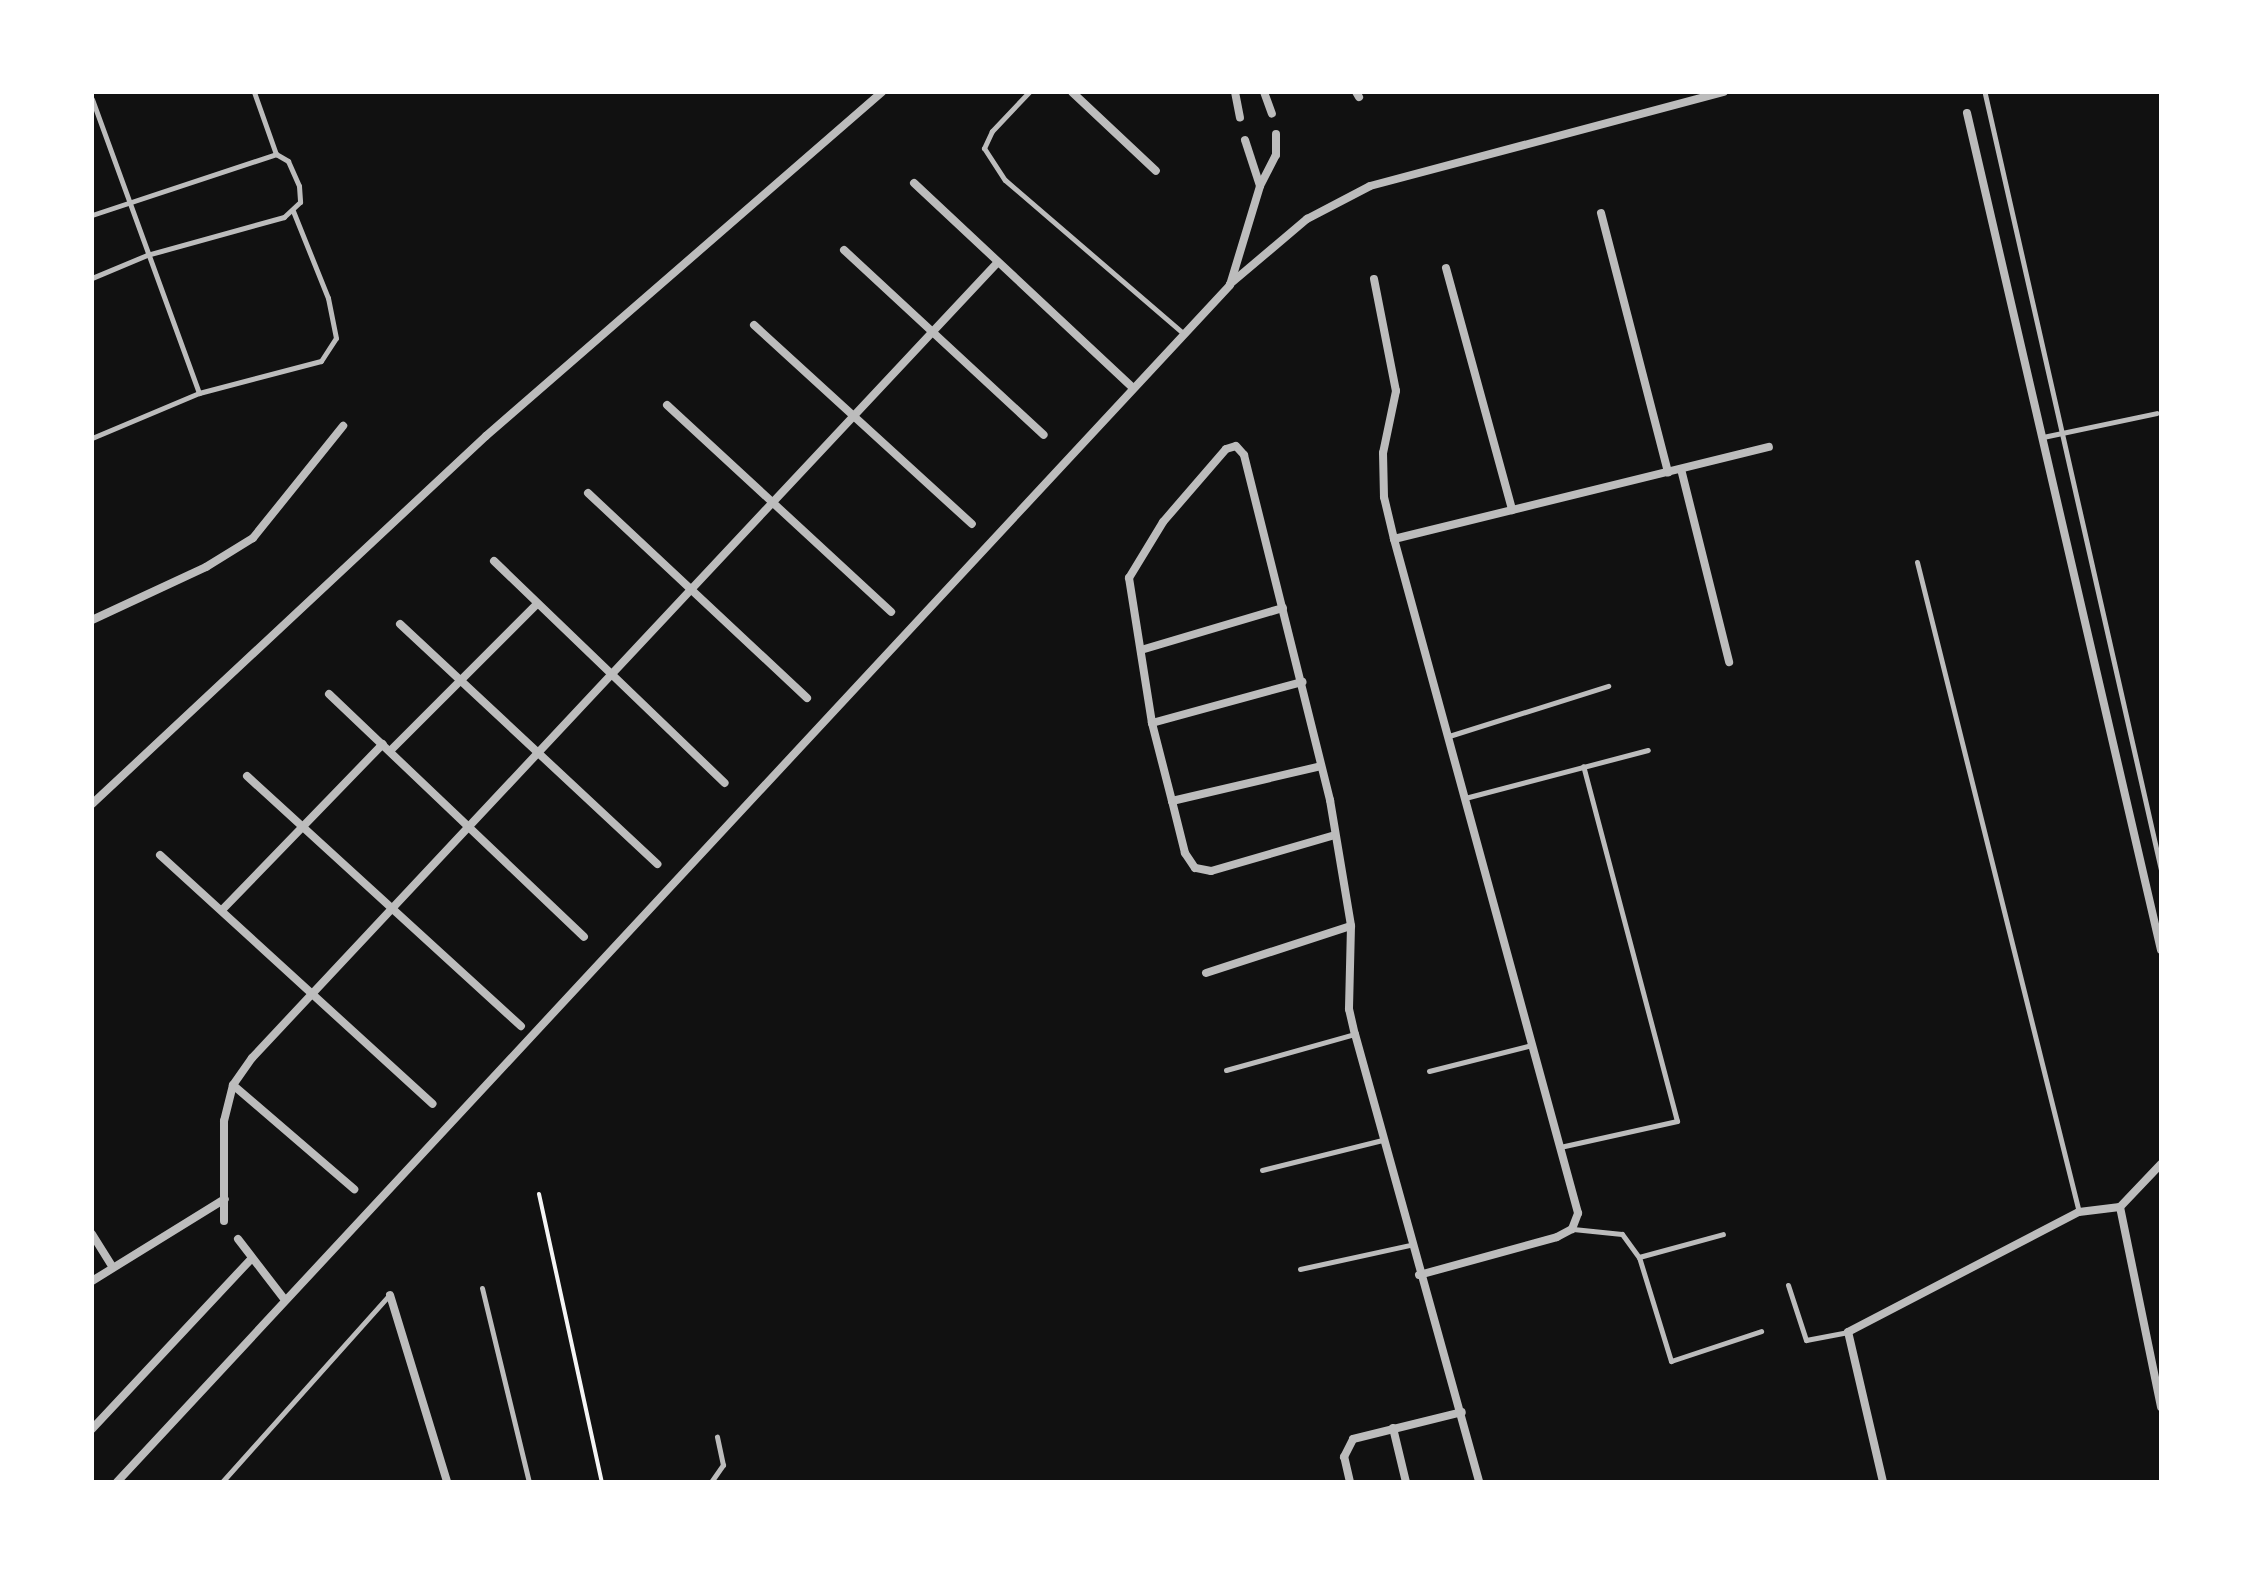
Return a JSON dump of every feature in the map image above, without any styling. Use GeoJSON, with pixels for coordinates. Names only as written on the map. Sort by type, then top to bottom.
{"type":"FeatureCollection","features":[{"type":"Feature","properties":{"kind":"street"},"geometry":{"type":"LineString","coordinates":[[92,804],[486,436],[882,92]]}},
{"type":"Feature","properties":{"kind":"street"},"geometry":{"type":"LineString","coordinates":[[1072,92],[1156,171]]}},
{"type":"Feature","properties":{"kind":"street"},"geometry":{"type":"LineString","coordinates":[[1235,92],[1240,118]]}},
{"type":"Feature","properties":{"kind":"street"},"geometry":{"type":"LineString","coordinates":[[1264,92],[1272,114]]}},
{"type":"Feature","properties":{"kind":"street"},"geometry":{"type":"LineString","coordinates":[[117,1482],[1230,285],[1307,219],[1370,186],[1724,92]]}},
{"type":"Feature","properties":{"kind":"street"},"geometry":{"type":"LineString","coordinates":[[1967,113],[2161,950]]}},
{"type":"Feature","properties":{"kind":"street"},"geometry":{"type":"LineString","coordinates":[[1230,285],[1260,186],[1276,155],[1276,134]]}},
{"type":"Feature","properties":{"kind":"street"},"geometry":{"type":"LineString","coordinates":[[1245,140],[1260,186]]}},
{"type":"Feature","properties":{"kind":"street"},"geometry":{"type":"LineString","coordinates":[[914,183],[1133,388]]}},
{"type":"Feature","properties":{"kind":"street"},"geometry":{"type":"LineString","coordinates":[[1601,213],[1668,472]]}},
{"type":"Feature","properties":{"kind":"street"},"geometry":{"type":"LineString","coordinates":[[844,250],[931,334],[1044,435]]}},
{"type":"Feature","properties":{"kind":"street"},"geometry":{"type":"LineString","coordinates":[[224,1221],[224,1121],[233,1085],[315,992],[997,263]]}},
{"type":"Feature","properties":{"kind":"street"},"geometry":{"type":"LineString","coordinates":[[1446,268],[1512,510]]}},
{"type":"Feature","properties":{"kind":"street"},"geometry":{"type":"LineString","coordinates":[[1374,279],[1396,391],[1383,453],[1384,497],[1578,1213],[1572,1229],[1419,1275]]}},
{"type":"Feature","properties":{"kind":"street"},"geometry":{"type":"LineString","coordinates":[[754,325],[852,418],[972,524]]}},
{"type":"Feature","properties":{"kind":"street"},"geometry":{"type":"LineString","coordinates":[[667,405],[891,612]]}},
{"type":"Feature","properties":{"kind":"street"},"geometry":{"type":"LineString","coordinates":[[92,620],[206,567],[253,538],[343,426]]}},
{"type":"Feature","properties":{"kind":"street"},"geometry":{"type":"LineString","coordinates":[[1335,835],[1211,871],[1195,868],[1185,853],[1152,723],[1129,578],[1139,554],[1226,449],[1236,446],[1244,455],[1302,682],[1335,835],[1351,926],[1349,1009],[1410,1245],[1462,1412],[1479,1482]]}},
{"type":"Feature","properties":{"kind":"street"},"geometry":{"type":"LineString","coordinates":[[1394,539],[1769,447]]}},
{"type":"Feature","properties":{"kind":"street"},"geometry":{"type":"LineString","coordinates":[[1681,469],[1729,662]]}},
{"type":"Feature","properties":{"kind":"street"},"geometry":{"type":"LineString","coordinates":[[588,493],[807,698]]}},
{"type":"Feature","properties":{"kind":"street"},"geometry":{"type":"LineString","coordinates":[[494,561],[611,677],[725,783]]}},
{"type":"Feature","properties":{"kind":"street"},"geometry":{"type":"LineString","coordinates":[[222,910],[301,825],[459,681],[537,604]]}},
{"type":"Feature","properties":{"kind":"street"},"geometry":{"type":"LineString","coordinates":[[1141,650],[1283,608]]}},
{"type":"Feature","properties":{"kind":"street"},"geometry":{"type":"LineString","coordinates":[[400,624],[657,864]]}},
{"type":"Feature","properties":{"kind":"street"},"geometry":{"type":"LineString","coordinates":[[1152,723],[1302,682]]}},
{"type":"Feature","properties":{"kind":"street"},"geometry":{"type":"LineString","coordinates":[[329,694],[471,826],[584,937]]}},
{"type":"Feature","properties":{"kind":"street"},"geometry":{"type":"LineString","coordinates":[[1172,801],[1321,766]]}},
{"type":"Feature","properties":{"kind":"street"},"geometry":{"type":"LineString","coordinates":[[247,776],[521,1026]]}},
{"type":"Feature","properties":{"kind":"street"},"geometry":{"type":"LineString","coordinates":[[160,855],[315,992],[433,1104]]}},
{"type":"Feature","properties":{"kind":"street"},"geometry":{"type":"LineString","coordinates":[[1206,973],[1351,926]]}},
{"type":"Feature","properties":{"kind":"street"},"geometry":{"type":"LineString","coordinates":[[233,1085],[354,1189]]}},
{"type":"Feature","properties":{"kind":"street"},"geometry":{"type":"LineString","coordinates":[[1883,1482],[1848,1332],[2079,1212],[2120,1207],[2161,1164]]}},
{"type":"Feature","properties":{"kind":"street"},"geometry":{"type":"LineString","coordinates":[[92,1281],[225,1199]]}},
{"type":"Feature","properties":{"kind":"street"},"geometry":{"type":"LineString","coordinates":[[2120,1207],[2161,1407]]}},
{"type":"Feature","properties":{"kind":"street"},"geometry":{"type":"LineString","coordinates":[[92,1234],[113,1267]]}},
{"type":"Feature","properties":{"kind":"street"},"geometry":{"type":"LineString","coordinates":[[238,1239],[285,1300]]}},
{"type":"Feature","properties":{"kind":"street"},"geometry":{"type":"LineString","coordinates":[[92,1429],[252,1258]]}},
{"type":"Feature","properties":{"kind":"street"},"geometry":{"type":"LineString","coordinates":[[390,1295],[447,1482]]}},
{"type":"Feature","properties":{"kind":"street"},"geometry":{"type":"LineString","coordinates":[[1350,1482],[1345,1446],[1393,1428],[1462,1412]]}},
{"type":"Feature","properties":{"kind":"street"},"geometry":{"type":"LineString","coordinates":[[1393,1428],[1406,1482]]}},
{"type":"Feature","properties":{"kind":"lane"},"geometry":{"type":"LineString","coordinates":[[92,278],[147,255],[293,211],[300,202],[299,186],[288,161],[276,154],[254,92]]}},
{"type":"Feature","properties":{"kind":"lane"},"geometry":{"type":"LineString","coordinates":[[1029,92],[992,131],[984,148],[1005,180],[1184,334]]}},
{"type":"Feature","properties":{"kind":"lane"},"geometry":{"type":"LineString","coordinates":[[1985,94],[2161,870]]}},
{"type":"Feature","properties":{"kind":"lane"},"geometry":{"type":"LineString","coordinates":[[92,99],[199,393]]}},
{"type":"Feature","properties":{"kind":"lane"},"geometry":{"type":"LineString","coordinates":[[92,215],[129,200],[276,154]]}},
{"type":"Feature","properties":{"kind":"lane"},"geometry":{"type":"LineString","coordinates":[[92,438],[199,393],[321,361],[336,338],[328,298],[293,211]]}},
{"type":"Feature","properties":{"kind":"lane"},"geometry":{"type":"LineString","coordinates":[[2043,437],[2157,413]]}},
{"type":"Feature","properties":{"kind":"lane"},"geometry":{"type":"LineString","coordinates":[[1917,562],[2079,1212]]}},
{"type":"Feature","properties":{"kind":"lane"},"geometry":{"type":"LineString","coordinates":[[1448,737],[1608,686]]}},
{"type":"Feature","properties":{"kind":"lane"},"geometry":{"type":"LineString","coordinates":[[1465,798],[1648,750]]}},
{"type":"Feature","properties":{"kind":"lane"},"geometry":{"type":"LineString","coordinates":[[1560,1147],[1677,1121],[1583,766]]}},
{"type":"Feature","properties":{"kind":"lane"},"geometry":{"type":"LineString","coordinates":[[1226,1070],[1355,1034]]}},
{"type":"Feature","properties":{"kind":"lane"},"geometry":{"type":"LineString","coordinates":[[1429,1071],[1532,1045]]}},
{"type":"Feature","properties":{"kind":"lane"},"geometry":{"type":"LineString","coordinates":[[1262,1170],[1382,1140]]}},
{"type":"Feature","properties":{"kind":"lane"},"geometry":{"type":"LineString","coordinates":[[1572,1229],[1622,1234],[1639,1257],[1671,1361],[1761,1331]]}},
{"type":"Feature","properties":{"kind":"lane"},"geometry":{"type":"LineString","coordinates":[[1639,1257],[1723,1234]]}},
{"type":"Feature","properties":{"kind":"lane"},"geometry":{"type":"LineString","coordinates":[[1300,1269],[1410,1245]]}},
{"type":"Feature","properties":{"kind":"lane"},"geometry":{"type":"LineString","coordinates":[[1788,1285],[1806,1340],[1848,1332]]}},
{"type":"Feature","properties":{"kind":"lane"},"geometry":{"type":"LineString","coordinates":[[482,1288],[529,1482]]}},
{"type":"Feature","properties":{"kind":"lane"},"geometry":{"type":"LineString","coordinates":[[222,1482],[390,1295]]}},
{"type":"Feature","properties":{"kind":"lane"},"geometry":{"type":"LineString","coordinates":[[711,1482],[723,1465],[717,1437]]}},
{"type":"Feature","properties":{"kind":"path"},"geometry":{"type":"LineString","coordinates":[[539,1194],[602,1482]]}}]}
